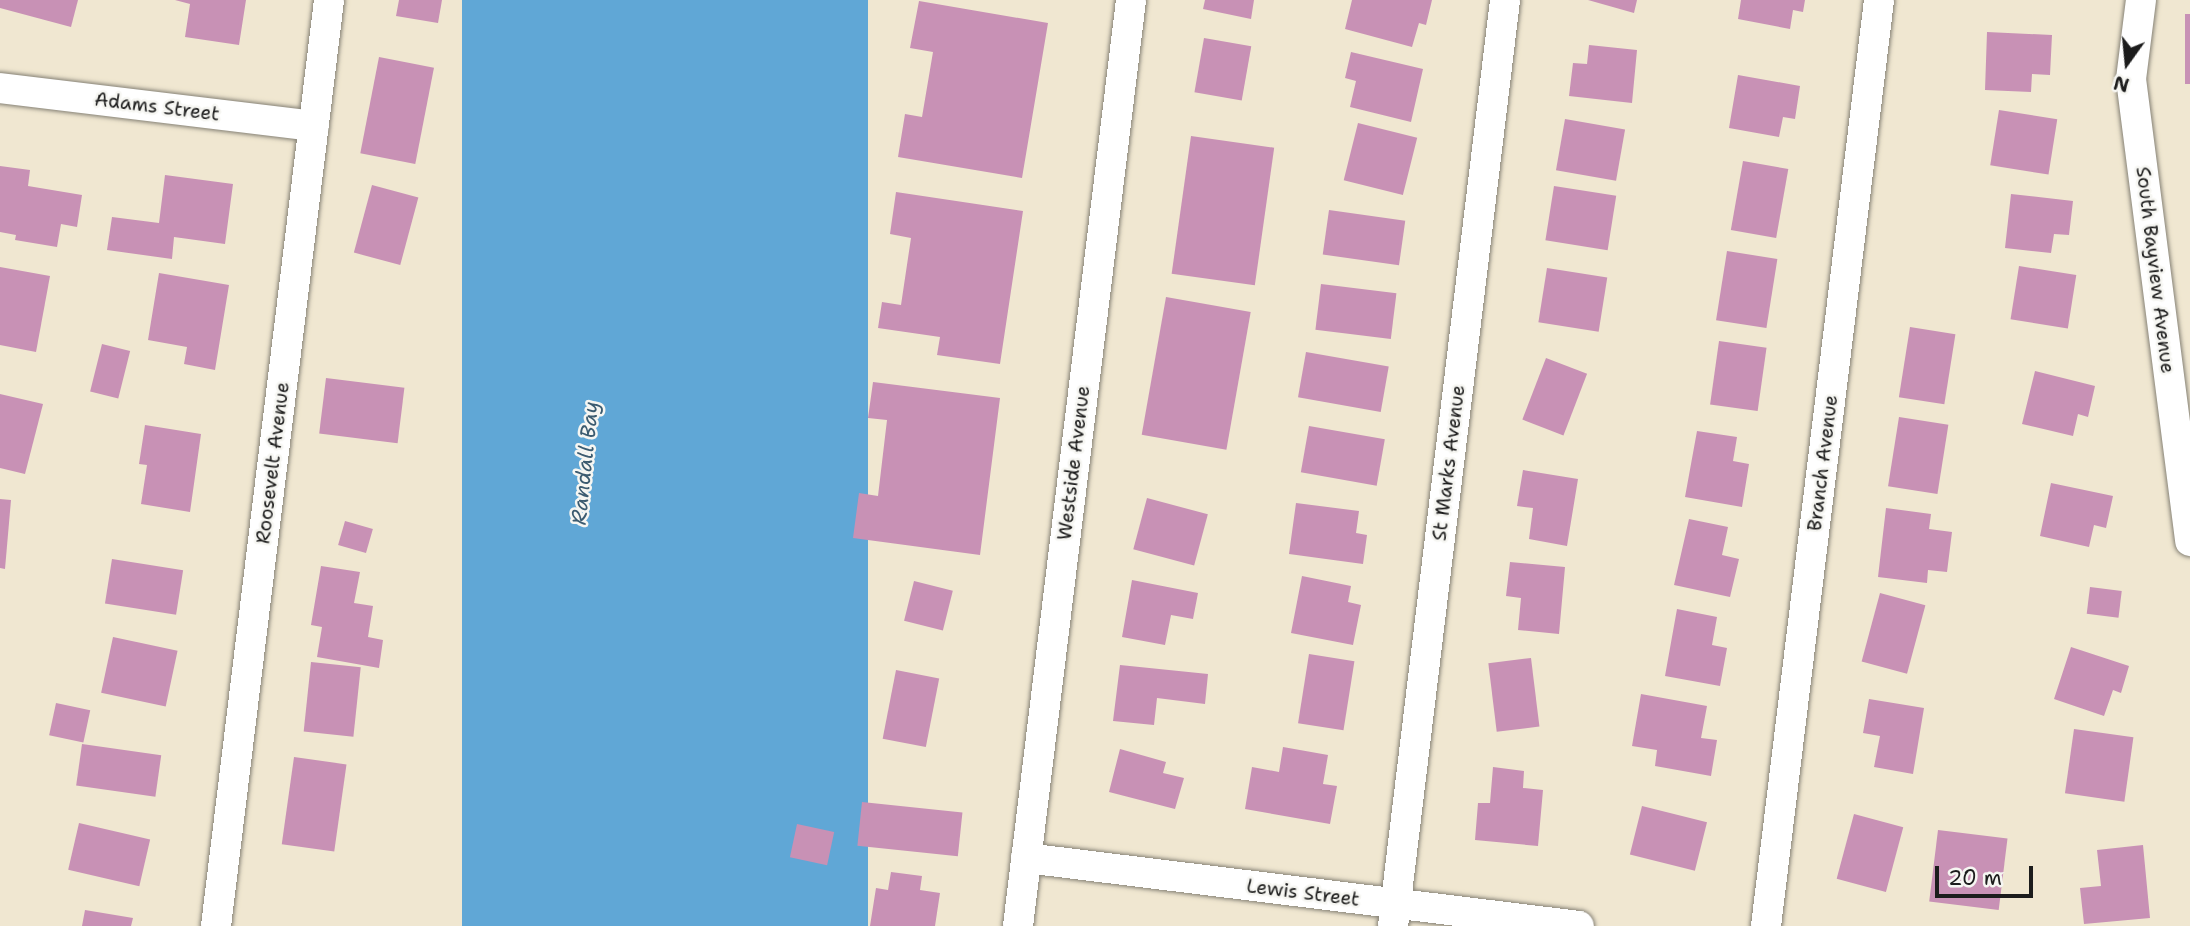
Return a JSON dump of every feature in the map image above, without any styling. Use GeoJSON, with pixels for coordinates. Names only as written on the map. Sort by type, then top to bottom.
{"type":"FeatureCollection","features":[{"type":"Feature","properties":{"kind":"street","name":"Roosevelt Avenue"},"geometry":{"type":"LineString","coordinates":[[216,926],[329,0]]}},
{"type":"Feature","properties":{"kind":"street","name":"Westside Avenue"},"geometry":{"type":"LineString","coordinates":[[1018,926],[1131,0]]}},
{"type":"Feature","properties":{"kind":"street","name":"St Marks Avenue"},"geometry":{"type":"LineString","coordinates":[[1394,915],[1505,0]]}},
{"type":"Feature","properties":{"kind":"street","name":"Branch Avenue"},"geometry":{"type":"LineString","coordinates":[[1766,926],[1879,0]]}},
{"type":"Feature","properties":{"kind":"street","name":"South Bayview Avenue"},"geometry":{"type":"LineString","coordinates":[[2141,0],[2131,79],[2190,541]]}},
{"type":"Feature","properties":{"kind":"street","name":"Adams Street"},"geometry":{"type":"LineString","coordinates":[[0,88],[314,126]]}},
{"type":"Feature","properties":{"kind":"street","name":"Lewis Street"},"geometry":{"type":"LineString","coordinates":[[1026,858],[1394,915],[1579,926]]}},
{"type":"Feature","properties":{"kind":"water","name":"Randall Bay"},"geometry":{"type":"Polygon","coordinates":[[[462,0],[868,0],[868,926],[462,926],[462,0]]]}},
{"type":"Feature","properties":{"kind":"building"},"geometry":{"type":"Polygon","coordinates":[[[0,0],[78,0],[71,27],[0,8],[0,0]]]}},
{"type":"Feature","properties":{"kind":"building"},"geometry":{"type":"Polygon","coordinates":[[[175,0],[246,0],[239,45],[185,37],[190,4],[175,0]]]}},
{"type":"Feature","properties":{"kind":"building"},"geometry":{"type":"Polygon","coordinates":[[[399,0],[442,0],[438,23],[396,16],[399,0]]]}},
{"type":"Feature","properties":{"kind":"building"},"geometry":{"type":"Polygon","coordinates":[[[1205,0],[1254,0],[1251,19],[1203,9],[1205,0]]]}},
{"type":"Feature","properties":{"kind":"building"},"geometry":{"type":"Polygon","coordinates":[[[1352,0],[1432,0],[1426,25],[1419,23],[1412,47],[1345,29],[1352,0]]]}},
{"type":"Feature","properties":{"kind":"building"},"geometry":{"type":"Polygon","coordinates":[[[1588,0],[1637,0],[1634,13],[1588,0]]]}},
{"type":"Feature","properties":{"kind":"building"},"geometry":{"type":"Polygon","coordinates":[[[1741,0],[1805,0],[1803,12],[1793,10],[1790,29],[1738,19],[1741,0]]]}},
{"type":"Feature","properties":{"kind":"building"},"geometry":{"type":"Polygon","coordinates":[[[919,1],[1048,23],[1022,178],[898,157],[905,114],[922,117],[933,52],[910,48],[919,1]]]}},
{"type":"Feature","properties":{"kind":"building"},"geometry":{"type":"Polygon","coordinates":[[[2185,14],[2190,14],[2190,84],[2185,84],[2185,14]]]}},
{"type":"Feature","properties":{"kind":"building"},"geometry":{"type":"Polygon","coordinates":[[[1987,32],[2052,35],[2050,75],[2032,74],[2031,92],[1985,90],[1987,32]]]}},
{"type":"Feature","properties":{"kind":"building"},"geometry":{"type":"Polygon","coordinates":[[[1204,38],[1251,46],[1242,100],[1194,92],[1204,38]]]}},
{"type":"Feature","properties":{"kind":"building"},"geometry":{"type":"Polygon","coordinates":[[[1589,45],[1637,50],[1632,103],[1569,96],[1573,63],[1587,64],[1589,45]]]}},
{"type":"Feature","properties":{"kind":"building"},"geometry":{"type":"Polygon","coordinates":[[[1351,52],[1423,69],[1411,122],[1350,107],[1356,81],[1345,78],[1351,52]]]}},
{"type":"Feature","properties":{"kind":"building"},"geometry":{"type":"Polygon","coordinates":[[[379,57],[434,68],[415,164],[360,153],[379,57]]]}},
{"type":"Feature","properties":{"kind":"building"},"geometry":{"type":"Polygon","coordinates":[[[1738,75],[1800,86],[1795,119],[1783,117],[1779,137],[1729,128],[1738,75]]]}},
{"type":"Feature","properties":{"kind":"building"},"geometry":{"type":"Polygon","coordinates":[[[1999,110],[2057,119],[2049,175],[1990,165],[1999,110]]]}},
{"type":"Feature","properties":{"kind":"building"},"geometry":{"type":"Polygon","coordinates":[[[1565,119],[1625,130],[1616,181],[1556,170],[1565,119]]]}},
{"type":"Feature","properties":{"kind":"building"},"geometry":{"type":"Polygon","coordinates":[[[1358,123],[1417,138],[1403,195],[1344,180],[1358,123]]]}},
{"type":"Feature","properties":{"kind":"building"},"geometry":{"type":"Polygon","coordinates":[[[1191,136],[1274,148],[1255,285],[1172,274],[1191,136]]]}},
{"type":"Feature","properties":{"kind":"building"},"geometry":{"type":"Polygon","coordinates":[[[1743,161],[1788,169],[1776,238],[1731,230],[1743,161]]]}},
{"type":"Feature","properties":{"kind":"building"},"geometry":{"type":"Polygon","coordinates":[[[0,166],[30,170],[28,186],[82,195],[77,227],[61,224],[57,247],[15,240],[16,235],[0,232],[0,166]]]}},
{"type":"Feature","properties":{"kind":"building"},"geometry":{"type":"Polygon","coordinates":[[[165,175],[233,184],[225,244],[174,237],[172,259],[107,250],[112,217],[159,223],[165,175]]]}},
{"type":"Feature","properties":{"kind":"building"},"geometry":{"type":"Polygon","coordinates":[[[372,185],[418,197],[400,265],[354,253],[372,185]]]}},
{"type":"Feature","properties":{"kind":"building"},"geometry":{"type":"Polygon","coordinates":[[[1554,186],[1616,196],[1608,250],[1545,240],[1554,186]]]}},
{"type":"Feature","properties":{"kind":"building"},"geometry":{"type":"Polygon","coordinates":[[[896,192],[1023,211],[1000,364],[937,355],[940,337],[878,328],[882,302],[901,305],[911,238],[890,234],[896,192]]]}},
{"type":"Feature","properties":{"kind":"building"},"geometry":{"type":"Polygon","coordinates":[[[2011,194],[2073,201],[2069,235],[2054,234],[2051,253],[2005,248],[2011,194]]]}},
{"type":"Feature","properties":{"kind":"building"},"geometry":{"type":"Polygon","coordinates":[[[1329,210],[1405,221],[1399,265],[1323,255],[1329,210]]]}},
{"type":"Feature","properties":{"kind":"building"},"geometry":{"type":"Polygon","coordinates":[[[1727,251],[1777,259],[1766,328],[1716,320],[1727,251]]]}},
{"type":"Feature","properties":{"kind":"building"},"geometry":{"type":"Polygon","coordinates":[[[2019,266],[2076,275],[2068,328],[2011,319],[2019,266]]]}},
{"type":"Feature","properties":{"kind":"building"},"geometry":{"type":"Polygon","coordinates":[[[0,267],[50,276],[36,352],[0,345],[0,267]]]}},
{"type":"Feature","properties":{"kind":"building"},"geometry":{"type":"Polygon","coordinates":[[[1547,268],[1607,278],[1599,332],[1538,322],[1547,268]]]}},
{"type":"Feature","properties":{"kind":"building"},"geometry":{"type":"Polygon","coordinates":[[[159,273],[229,285],[215,370],[184,364],[187,347],[148,340],[159,273]]]}},
{"type":"Feature","properties":{"kind":"building"},"geometry":{"type":"Polygon","coordinates":[[[1321,284],[1396,293],[1391,339],[1315,330],[1321,284]]]}},
{"type":"Feature","properties":{"kind":"building"},"geometry":{"type":"Polygon","coordinates":[[[1166,297],[1251,312],[1226,450],[1142,435],[1166,297]]]}},
{"type":"Feature","properties":{"kind":"building"},"geometry":{"type":"Polygon","coordinates":[[[1910,327],[1955,334],[1944,404],[1899,397],[1910,327]]]}},
{"type":"Feature","properties":{"kind":"building"},"geometry":{"type":"Polygon","coordinates":[[[1719,341],[1767,348],[1758,411],[1710,404],[1719,341]]]}},
{"type":"Feature","properties":{"kind":"building"},"geometry":{"type":"Polygon","coordinates":[[[102,344],[130,351],[118,399],[90,392],[102,344]]]}},
{"type":"Feature","properties":{"kind":"building"},"geometry":{"type":"Polygon","coordinates":[[[1306,352],[1389,367],[1381,412],[1298,397],[1306,352]]]}},
{"type":"Feature","properties":{"kind":"building"},"geometry":{"type":"Polygon","coordinates":[[[1546,358],[1587,374],[1563,435],[1522,420],[1546,358]]]}},
{"type":"Feature","properties":{"kind":"building"},"geometry":{"type":"Polygon","coordinates":[[[2035,371],[2095,386],[2088,417],[2078,414],[2073,436],[2022,424],[2035,371]]]}},
{"type":"Feature","properties":{"kind":"building"},"geometry":{"type":"Polygon","coordinates":[[[326,378],[404,388],[398,443],[319,434],[326,378]]]}},
{"type":"Feature","properties":{"kind":"building"},"geometry":{"type":"Polygon","coordinates":[[[873,382],[1000,398],[980,555],[853,538],[859,493],[878,496],[887,420],[868,418],[873,382]]]}},
{"type":"Feature","properties":{"kind":"building"},"geometry":{"type":"Polygon","coordinates":[[[0,394],[43,404],[25,474],[0,468],[0,394]]]}},
{"type":"Feature","properties":{"kind":"building"},"geometry":{"type":"Polygon","coordinates":[[[1899,417],[1948,425],[1937,494],[1888,486],[1899,417]]]}},
{"type":"Feature","properties":{"kind":"building"},"geometry":{"type":"Polygon","coordinates":[[[145,425],[201,434],[190,512],[141,504],[147,465],[139,464],[145,425]]]}},
{"type":"Feature","properties":{"kind":"building"},"geometry":{"type":"Polygon","coordinates":[[[1309,426],[1385,439],[1377,486],[1301,472],[1309,426]]]}},
{"type":"Feature","properties":{"kind":"building"},"geometry":{"type":"Polygon","coordinates":[[[1697,431],[1737,437],[1733,461],[1749,464],[1742,507],[1685,497],[1697,431]]]}},
{"type":"Feature","properties":{"kind":"building"},"geometry":{"type":"Polygon","coordinates":[[[1523,470],[1578,479],[1567,546],[1529,539],[1533,508],[1517,506],[1523,470]]]}},
{"type":"Feature","properties":{"kind":"building"},"geometry":{"type":"Polygon","coordinates":[[[2051,483],[2113,496],[2106,528],[2094,525],[2089,547],[2040,536],[2051,483]]]}},
{"type":"Feature","properties":{"kind":"building"},"geometry":{"type":"Polygon","coordinates":[[[1147,498],[1208,514],[1194,565],[1133,549],[1147,498]]]}},
{"type":"Feature","properties":{"kind":"building"},"geometry":{"type":"Polygon","coordinates":[[[0,499],[11,500],[5,569],[0,568],[0,499]]]}},
{"type":"Feature","properties":{"kind":"building"},"geometry":{"type":"Polygon","coordinates":[[[1296,503],[1359,511],[1356,533],[1367,535],[1363,564],[1289,554],[1296,503]]]}},
{"type":"Feature","properties":{"kind":"building"},"geometry":{"type":"Polygon","coordinates":[[[1886,508],[1931,514],[1929,529],[1952,532],[1947,572],[1928,570],[1927,583],[1878,577],[1886,508]]]}},
{"type":"Feature","properties":{"kind":"building"},"geometry":{"type":"Polygon","coordinates":[[[1689,519],[1728,527],[1722,555],[1739,559],[1730,597],[1674,585],[1689,519]]]}},
{"type":"Feature","properties":{"kind":"building"},"geometry":{"type":"Polygon","coordinates":[[[345,521],[373,529],[366,553],[338,545],[345,521]]]}},
{"type":"Feature","properties":{"kind":"building"},"geometry":{"type":"Polygon","coordinates":[[[112,559],[183,570],[176,615],[105,603],[112,559]]]}},
{"type":"Feature","properties":{"kind":"building"},"geometry":{"type":"Polygon","coordinates":[[[1510,562],[1565,567],[1559,634],[1518,630],[1521,598],[1506,596],[1510,562]]]}},
{"type":"Feature","properties":{"kind":"building"},"geometry":{"type":"Polygon","coordinates":[[[321,566],[360,572],[354,603],[373,606],[368,637],[383,640],[379,668],[317,657],[322,627],[311,625],[321,566]]]}},
{"type":"Feature","properties":{"kind":"building"},"geometry":{"type":"Polygon","coordinates":[[[1302,576],[1351,586],[1348,602],[1361,605],[1353,645],[1291,633],[1302,576]]]}},
{"type":"Feature","properties":{"kind":"building"},"geometry":{"type":"Polygon","coordinates":[[[1132,580],[1198,593],[1193,619],[1171,615],[1165,645],[1122,637],[1132,580]]]}},
{"type":"Feature","properties":{"kind":"building"},"geometry":{"type":"Polygon","coordinates":[[[914,581],[953,591],[943,630],[904,621],[914,581]]]}},
{"type":"Feature","properties":{"kind":"building"},"geometry":{"type":"Polygon","coordinates":[[[2090,587],[2122,591],[2118,618],[2087,614],[2090,587]]]}},
{"type":"Feature","properties":{"kind":"building"},"geometry":{"type":"Polygon","coordinates":[[[1880,593],[1925,605],[1907,674],[1862,662],[1880,593]]]}},
{"type":"Feature","properties":{"kind":"building"},"geometry":{"type":"Polygon","coordinates":[[[1677,609],[1717,617],[1712,645],[1727,648],[1720,686],[1665,676],[1677,609]]]}},
{"type":"Feature","properties":{"kind":"building"},"geometry":{"type":"Polygon","coordinates":[[[113,637],[178,651],[166,706],[101,693],[113,637]]]}},
{"type":"Feature","properties":{"kind":"building"},"geometry":{"type":"Polygon","coordinates":[[[2071,647],[2129,666],[2121,693],[2113,690],[2104,716],[2054,699],[2071,647]]]}},
{"type":"Feature","properties":{"kind":"building"},"geometry":{"type":"Polygon","coordinates":[[[1309,654],[1354,661],[1343,730],[1298,723],[1309,654]]]}},
{"type":"Feature","properties":{"kind":"building"},"geometry":{"type":"Polygon","coordinates":[[[1531,658],[1539,726],[1497,732],[1488,663],[1531,658]]]}},
{"type":"Feature","properties":{"kind":"building"},"geometry":{"type":"Polygon","coordinates":[[[311,662],[361,667],[353,737],[304,732],[311,662]]]}},
{"type":"Feature","properties":{"kind":"building"},"geometry":{"type":"Polygon","coordinates":[[[1120,665],[1208,674],[1205,704],[1157,698],[1154,725],[1113,721],[1120,665]]]}},
{"type":"Feature","properties":{"kind":"building"},"geometry":{"type":"Polygon","coordinates":[[[896,670],[939,678],[926,747],[883,739],[896,670]]]}},
{"type":"Feature","properties":{"kind":"building"},"geometry":{"type":"Polygon","coordinates":[[[1641,694],[1707,706],[1701,738],[1717,740],[1711,776],[1655,766],[1657,750],[1632,746],[1641,694]]]}},
{"type":"Feature","properties":{"kind":"building"},"geometry":{"type":"Polygon","coordinates":[[[1869,699],[1924,708],[1913,774],[1874,767],[1880,736],[1863,733],[1869,699]]]}},
{"type":"Feature","properties":{"kind":"building"},"geometry":{"type":"Polygon","coordinates":[[[56,703],[90,710],[83,743],[49,735],[56,703]]]}},
{"type":"Feature","properties":{"kind":"building"},"geometry":{"type":"Polygon","coordinates":[[[2074,729],[2133,737],[2124,802],[2065,793],[2074,729]]]}},
{"type":"Feature","properties":{"kind":"building"},"geometry":{"type":"Polygon","coordinates":[[[82,744],[161,755],[155,797],[76,786],[82,744]]]}},
{"type":"Feature","properties":{"kind":"building"},"geometry":{"type":"Polygon","coordinates":[[[1283,747],[1328,755],[1323,784],[1337,786],[1330,824],[1245,809],[1252,767],[1279,772],[1283,747]]]}},
{"type":"Feature","properties":{"kind":"building"},"geometry":{"type":"Polygon","coordinates":[[[1120,749],[1166,762],[1163,773],[1184,778],[1175,809],[1109,792],[1120,749]]]}},
{"type":"Feature","properties":{"kind":"building"},"geometry":{"type":"Polygon","coordinates":[[[294,757],[346,764],[334,852],[282,844],[294,757]]]}},
{"type":"Feature","properties":{"kind":"building"},"geometry":{"type":"Polygon","coordinates":[[[1493,767],[1524,771],[1523,788],[1543,790],[1538,846],[1475,840],[1478,803],[1490,803],[1493,767]]]}},
{"type":"Feature","properties":{"kind":"building"},"geometry":{"type":"Polygon","coordinates":[[[862,802],[962,813],[958,856],[857,846],[862,802]]]}},
{"type":"Feature","properties":{"kind":"building"},"geometry":{"type":"Polygon","coordinates":[[[1642,806],[1707,822],[1695,871],[1630,855],[1642,806]]]}},
{"type":"Feature","properties":{"kind":"building"},"geometry":{"type":"Polygon","coordinates":[[[1854,814],[1903,827],[1886,892],[1837,879],[1854,814]]]}},
{"type":"Feature","properties":{"kind":"building"},"geometry":{"type":"Polygon","coordinates":[[[79,823],[150,839],[139,886],[68,870],[79,823]]]}},
{"type":"Feature","properties":{"kind":"building"},"geometry":{"type":"Polygon","coordinates":[[[797,824],[834,832],[827,865],[790,857],[797,824]]]}},
{"type":"Feature","properties":{"kind":"building"},"geometry":{"type":"Polygon","coordinates":[[[1938,830],[2007,839],[1999,910],[1929,901],[1938,830]]]}},
{"type":"Feature","properties":{"kind":"building"},"geometry":{"type":"Polygon","coordinates":[[[2143,845],[2150,918],[2084,924],[2080,888],[2101,886],[2097,850],[2143,845]]]}},
{"type":"Feature","properties":{"kind":"building"},"geometry":{"type":"Polygon","coordinates":[[[891,872],[922,876],[920,890],[940,893],[935,926],[870,926],[876,888],[888,890],[891,872]]]}},
{"type":"Feature","properties":{"kind":"building"},"geometry":{"type":"Polygon","coordinates":[[[85,910],[133,918],[131,926],[82,926],[85,910]]]}}]}
